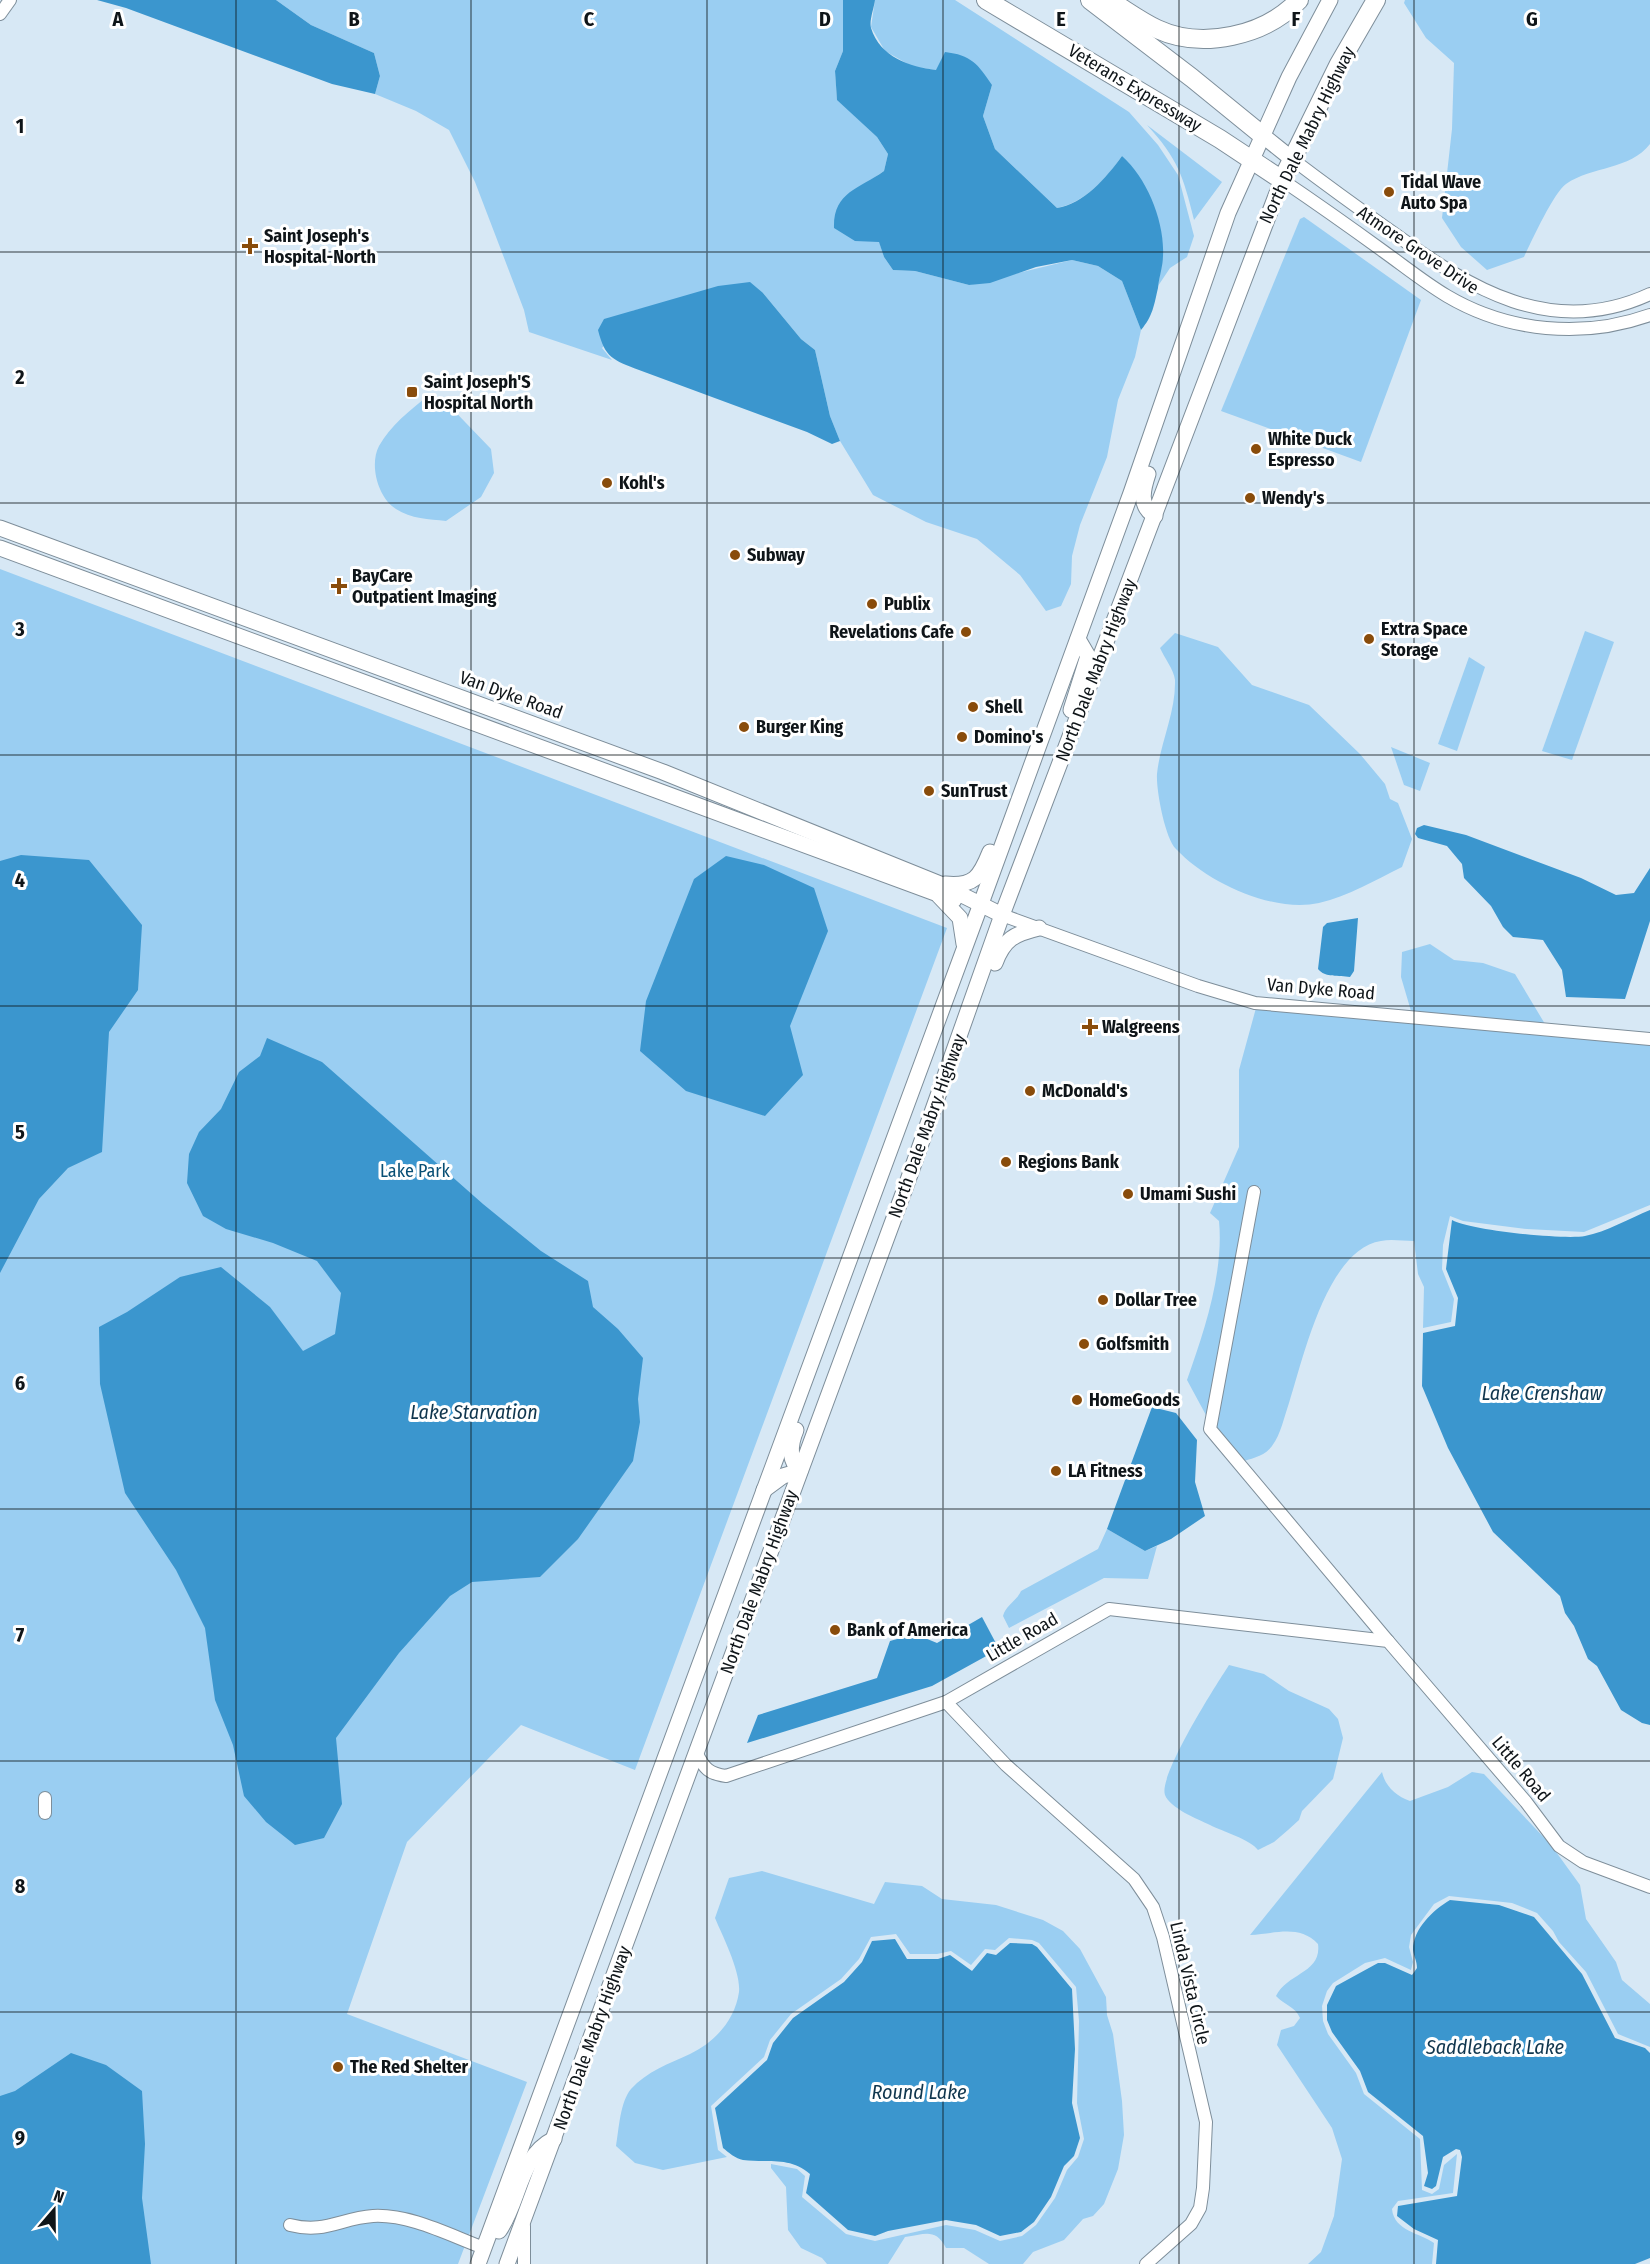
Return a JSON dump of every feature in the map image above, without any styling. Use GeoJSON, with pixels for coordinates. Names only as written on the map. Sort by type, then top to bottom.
{"type":"FeatureCollection","features":[{"type":"Feature","properties":{"kind":"highway","name":"Veterans Expressway"},"geometry":{"type":"LineString","coordinates":[[986,0],[1252,159],[1282,180]]}},
{"type":"Feature","properties":{"kind":"highway","name":"Veterans Expressway"},"geometry":{"type":"LineString","coordinates":[[1090,0],[1262,135]]}},
{"type":"Feature","properties":{"kind":"highway"},"geometry":{"type":"LineString","coordinates":[[1109,0],[1158,29],[1187,38],[1205,38],[1228,37],[1262,26],[1279,18],[1299,0]]}},
{"type":"Feature","properties":{"kind":"highway","name":"North Dale Mabry Highway"},"geometry":{"type":"LineString","coordinates":[[1282,180],[1339,64],[1376,0]]}},
{"type":"Feature","properties":{"kind":"main road","name":"North Dale Mabry Highway"},"geometry":{"type":"LineString","coordinates":[[478,2264],[980,907],[1078,639],[1228,213],[1262,135],[1330,0]]}},
{"type":"Feature","properties":{"kind":"main road","name":"Veterans Expressway"},"geometry":{"type":"LineString","coordinates":[[1262,135],[1292,159]]}},
{"type":"Feature","properties":{"kind":"main road","name":"North Dale Mabry Highway"},"geometry":{"type":"LineString","coordinates":[[507,2264],[697,1754],[1002,915],[1282,180]]}},
{"type":"Feature","properties":{"kind":"main road"},"geometry":{"type":"LineString","coordinates":[[1155,516],[1146,508],[1143,491],[1196,328],[1196,308]]}},
{"type":"Feature","properties":{"kind":"main road","name":"Van Dyke Road"},"geometry":{"type":"LineString","coordinates":[[0,528],[663,772],[1002,915]]}},
{"type":"Feature","properties":{"kind":"main road"},"geometry":{"type":"LineString","coordinates":[[0,539],[24,543],[32,539]]}},
{"type":"Feature","properties":{"kind":"main road","name":"Van Dyke Road"},"geometry":{"type":"LineString","coordinates":[[0,548],[450,714],[938,889]]}},
{"type":"Feature","properties":{"kind":"main road"},"geometry":{"type":"LineString","coordinates":[[1052,788],[1052,767],[1088,656],[1078,639]]}},
{"type":"Feature","properties":{"kind":"main road"},"geometry":{"type":"LineString","coordinates":[[965,948],[960,918],[938,889],[960,886],[979,876],[1028,748],[1060,686]]}},
{"type":"Feature","properties":{"kind":"main road"},"geometry":{"type":"LineString","coordinates":[[450,714],[525,733],[647,776],[663,772]]}},
{"type":"Feature","properties":{"kind":"main road"},"geometry":{"type":"LineString","coordinates":[[764,1490],[802,1464],[819,1438],[854,1350],[999,950],[1012,936],[1039,928]]}},
{"type":"Feature","properties":{"kind":"main road"},"geometry":{"type":"LineString","coordinates":[[802,1464],[793,1463],[792,1440],[836,1323],[835,1298]]}},
{"type":"Feature","properties":{"kind":"main road"},"geometry":{"type":"LineString","coordinates":[[487,2264],[484,2248],[504,2223],[531,2157],[542,2145],[554,2139]]}},
{"type":"Feature","properties":{"kind":"street"},"geometry":{"type":"LineString","coordinates":[[0,14],[10,0]]}},
{"type":"Feature","properties":{"kind":"street","name":"Atmore Grove Drive"},"geometry":{"type":"LineString","coordinates":[[1292,159],[1429,259],[1469,284],[1496,296],[1535,307],[1579,310],[1613,306],[1650,294]]}},
{"type":"Feature","properties":{"kind":"street","name":"Atmore Grove Drive"},"geometry":{"type":"LineString","coordinates":[[1282,180],[1445,295],[1494,317],[1514,324],[1554,330],[1612,326],[1650,315]]}},
{"type":"Feature","properties":{"kind":"street"},"geometry":{"type":"LineString","coordinates":[[263,645],[269,627]]}},
{"type":"Feature","properties":{"kind":"street","name":"Van Dyke Road"},"geometry":{"type":"LineString","coordinates":[[1002,915],[1198,986],[1255,1003],[1650,1039]]}},
{"type":"Feature","properties":{"kind":"street","name":"Little Road"},"geometry":{"type":"LineString","coordinates":[[1254,1192],[1210,1429],[1526,1802],[1559,1846],[1583,1862],[1611,1875],[1650,1887]]}},
{"type":"Feature","properties":{"kind":"street","name":"Little Road"},"geometry":{"type":"LineString","coordinates":[[697,1754],[704,1767],[713,1775],[726,1776],[946,1702],[1109,1609],[1388,1641]]}},
{"type":"Feature","properties":{"kind":"street","name":"Linda Vista Circle"},"geometry":{"type":"LineString","coordinates":[[946,1702],[1006,1765],[1134,1879],[1153,1907],[1163,1937],[1206,2122],[1200,2208],[1191,2224],[1146,2264]]}},
{"type":"Feature","properties":{"kind":"street"},"geometry":{"type":"LineString","coordinates":[[45,1798],[45,1813]]}},
{"type":"Feature","properties":{"kind":"street"},"geometry":{"type":"LineString","coordinates":[[291,2225],[309,2230],[371,2216],[399,2217],[484,2248]]}},
{"type":"Feature","properties":{"kind":"street"},"geometry":{"type":"LineString","coordinates":[[524,2221],[524,2264]]}},
{"type":"Feature","properties":{"kind":"green space"},"geometry":{"type":"Polygon","coordinates":[[[276,0],[843,0],[843,51],[835,71],[837,99],[877,137],[888,154],[884,171],[869,181],[855,241],[879,241],[884,257],[893,270],[915,271],[969,285],[1072,260],[1098,266],[1122,281],[1141,330],[1135,357],[1118,400],[1107,457],[1080,525],[1072,556],[1071,584],[1061,606],[1046,611],[1020,575],[977,539],[926,522],[873,495],[840,441],[830,416],[815,350],[801,339],[763,293],[673,301],[632,311],[602,348],[612,360],[529,332],[524,310],[475,182],[449,130],[416,111],[375,94],[380,76],[374,53],[311,25],[276,0]]]}},
{"type":"Feature","properties":{"kind":"green space"},"geometry":{"type":"Polygon","coordinates":[[[875,0],[955,0],[1129,112],[1158,145],[1178,175],[1194,236],[1187,257],[1170,268],[1158,286],[1163,256],[1122,156],[1094,189],[1076,201],[1057,208],[995,149],[983,116],[992,85],[936,70],[913,67],[885,51],[871,27],[875,0]]]}},
{"type":"Feature","properties":{"kind":"green space"},"geometry":{"type":"Polygon","coordinates":[[[1405,0],[1650,0],[1650,144],[1632,159],[1576,178],[1566,184],[1549,207],[1524,257],[1487,270],[1461,247],[1442,218],[1452,129],[1454,63],[1426,38],[1404,3],[1405,0]]]}},
{"type":"Feature","properties":{"kind":"green space"},"geometry":{"type":"Polygon","coordinates":[[[1147,125],[1222,182],[1194,220],[1173,158],[1147,125]]]}},
{"type":"Feature","properties":{"kind":"green space"},"geometry":{"type":"Polygon","coordinates":[[[1304,217],[1421,300],[1361,462],[1221,411],[1300,219],[1304,217]]]}},
{"type":"Feature","properties":{"kind":"green space"},"geometry":{"type":"Polygon","coordinates":[[[428,396],[440,396],[491,449],[494,473],[481,497],[446,521],[414,517],[396,509],[384,497],[375,471],[376,454],[384,438],[401,419],[428,396]]]}},
{"type":"Feature","properties":{"kind":"green space","name":"Lake Park"},"geometry":{"type":"Polygon","coordinates":[[[0,569],[947,928],[635,1770],[521,1725],[407,1842],[347,2014],[527,2082],[458,2264],[0,2264],[0,569]]]}},
{"type":"Feature","properties":{"kind":"green space"},"geometry":{"type":"Polygon","coordinates":[[[1585,631],[1614,642],[1572,760],[1542,751],[1585,631]]]}},
{"type":"Feature","properties":{"kind":"green space"},"geometry":{"type":"Polygon","coordinates":[[[1175,633],[1218,647],[1252,685],[1309,705],[1360,754],[1385,784],[1390,799],[1398,803],[1412,839],[1402,867],[1330,900],[1301,905],[1282,904],[1223,884],[1205,873],[1176,849],[1168,835],[1162,813],[1157,774],[1175,692],[1174,676],[1160,648],[1175,633]]]}},
{"type":"Feature","properties":{"kind":"green space"},"geometry":{"type":"Polygon","coordinates":[[[1469,657],[1485,667],[1457,751],[1438,744],[1469,657]]]}},
{"type":"Feature","properties":{"kind":"green space"},"geometry":{"type":"Polygon","coordinates":[[[1391,747],[1430,763],[1420,791],[1404,785],[1391,747]]]}},
{"type":"Feature","properties":{"kind":"green space"},"geometry":{"type":"Polygon","coordinates":[[[1430,944],[1454,960],[1483,963],[1515,974],[1545,1024],[1411,1011],[1401,977],[1402,952],[1430,944]]]}},
{"type":"Feature","properties":{"kind":"green space"},"geometry":{"type":"Polygon","coordinates":[[[1256,1008],[1650,1045],[1650,1205],[1584,1232],[1527,1229],[1463,1221],[1450,1216],[1443,1245],[1442,1269],[1454,1299],[1451,1322],[1423,1328],[1424,1287],[1418,1274],[1414,1241],[1385,1240],[1362,1248],[1346,1264],[1332,1284],[1320,1308],[1275,1441],[1263,1454],[1244,1461],[1216,1427],[1260,1187],[1251,1186],[1207,1417],[1187,1380],[1216,1282],[1220,1241],[1219,1221],[1210,1213],[1239,1147],[1239,1070],[1256,1008]]]}},
{"type":"Feature","properties":{"kind":"green space"},"geometry":{"type":"Polygon","coordinates":[[[1107,1529],[1145,1551],[1157,1546],[1148,1579],[1104,1578],[1009,1628],[1003,1616],[1021,1591],[1098,1549],[1107,1529]]]}},
{"type":"Feature","properties":{"kind":"green space"},"geometry":{"type":"Polygon","coordinates":[[[1229,1665],[1264,1674],[1289,1691],[1329,1709],[1338,1719],[1343,1738],[1333,1779],[1302,1811],[1299,1820],[1274,1842],[1258,1850],[1243,1839],[1184,1813],[1165,1795],[1165,1785],[1170,1769],[1201,1710],[1229,1665]]]}},
{"type":"Feature","properties":{"kind":"green space"},"geometry":{"type":"Polygon","coordinates":[[[1382,1772],[1392,1790],[1410,1801],[1448,1787],[1472,1772],[1484,1774],[1551,1845],[1580,1885],[1586,1919],[1616,1962],[1622,1980],[1650,2004],[1650,2047],[1618,2034],[1586,1972],[1537,1913],[1512,1903],[1449,1896],[1434,1904],[1411,1935],[1409,1947],[1413,1962],[1411,1970],[1385,1958],[1365,1963],[1333,1983],[1327,1991],[1322,2006],[1323,2021],[1328,2034],[1356,2073],[1364,2094],[1420,2139],[1422,2190],[1432,2194],[1439,2189],[1444,2165],[1457,2154],[1453,2193],[1398,2201],[1392,2209],[1397,2222],[1402,2227],[1434,2243],[1432,2264],[1308,2264],[1321,2252],[1334,2216],[1342,2159],[1332,2128],[1277,2045],[1281,2030],[1294,2026],[1300,2018],[1276,1996],[1281,1988],[1315,1961],[1318,1944],[1311,1938],[1295,1932],[1250,1935],[1382,1772]]]}},
{"type":"Feature","properties":{"kind":"green space"},"geometry":{"type":"Polygon","coordinates":[[[762,1871],[874,1904],[885,1882],[922,1886],[942,1899],[996,1905],[1043,1920],[1063,1931],[1080,1949],[1106,1997],[1122,2101],[1124,2135],[1118,2169],[1104,2204],[1093,2216],[1083,2219],[1064,2240],[1033,2252],[1023,2264],[989,2264],[964,2248],[946,2248],[938,2237],[923,2234],[905,2237],[888,2264],[827,2264],[822,2258],[801,2248],[788,2230],[786,2187],[771,2168],[771,2164],[797,2169],[805,2176],[802,2197],[846,2234],[875,2241],[946,2225],[975,2230],[1000,2241],[1022,2236],[1036,2225],[1055,2198],[1067,2170],[1078,2157],[1084,2139],[1077,2103],[1079,2021],[1076,1987],[1039,1943],[1032,1940],[1009,1938],[995,1950],[985,1949],[971,1965],[951,1951],[937,1954],[910,1954],[896,1934],[871,1937],[859,1959],[841,1979],[791,2014],[770,2040],[764,2057],[711,2106],[718,2150],[727,2157],[663,2170],[635,2163],[616,2146],[622,2108],[631,2089],[651,2073],[708,2043],[722,2029],[733,2012],[737,2002],[739,1984],[731,1955],[715,1918],[729,1878],[762,1871]]]}},
{"type":"Feature","properties":{"kind":"water"},"geometry":{"type":"Polygon","coordinates":[[[97,0],[276,0],[311,25],[374,53],[380,76],[375,94],[332,84],[126,8],[97,0]]]}},
{"type":"Feature","properties":{"kind":"water"},"geometry":{"type":"Polygon","coordinates":[[[843,0],[875,0],[871,28],[881,46],[897,59],[936,70],[945,52],[961,55],[978,66],[992,85],[983,116],[995,149],[1057,208],[1067,206],[1094,189],[1122,156],[1131,165],[1153,202],[1163,243],[1162,264],[1154,305],[1151,315],[1141,330],[1122,281],[1098,266],[1072,260],[1036,267],[990,283],[969,285],[915,271],[893,270],[884,257],[879,242],[855,241],[834,228],[838,206],[843,199],[857,187],[884,171],[888,154],[877,137],[837,100],[835,71],[843,51],[843,0]]]}},
{"type":"Feature","properties":{"kind":"water"},"geometry":{"type":"Polygon","coordinates":[[[750,282],[763,293],[801,339],[815,350],[830,416],[840,441],[832,444],[807,432],[630,367],[611,357],[604,347],[598,330],[604,319],[718,286],[750,282]]]}},
{"type":"Feature","properties":{"kind":"water"},"geometry":{"type":"Polygon","coordinates":[[[1424,825],[1466,835],[1581,878],[1616,895],[1634,893],[1650,868],[1650,921],[1625,999],[1566,997],[1562,970],[1543,940],[1513,937],[1503,927],[1491,906],[1464,878],[1462,864],[1447,846],[1418,838],[1415,834],[1417,828],[1424,825]]]}},
{"type":"Feature","properties":{"kind":"water"},"geometry":{"type":"Polygon","coordinates":[[[21,855],[89,860],[142,925],[138,990],[109,1032],[102,1152],[68,1168],[39,1199],[0,1273],[0,861],[21,855]]]}},
{"type":"Feature","properties":{"kind":"water"},"geometry":{"type":"Polygon","coordinates":[[[726,856],[764,865],[814,888],[828,931],[790,1026],[803,1075],[765,1116],[686,1091],[640,1051],[646,1001],[694,879],[726,856]]]}},
{"type":"Feature","properties":{"kind":"water"},"geometry":{"type":"Polygon","coordinates":[[[1358,918],[1354,971],[1350,977],[1321,972],[1318,969],[1323,927],[1327,923],[1358,918]]]}},
{"type":"Feature","properties":{"kind":"water","name":"Lake Starvation"},"geometry":{"type":"Polygon","coordinates":[[[267,1038],[322,1062],[483,1204],[541,1251],[588,1281],[593,1307],[618,1329],[643,1358],[638,1399],[640,1422],[633,1461],[578,1539],[540,1577],[472,1582],[450,1596],[399,1653],[336,1738],[342,1804],[324,1838],[295,1845],[266,1822],[244,1796],[233,1745],[215,1700],[205,1628],[176,1570],[125,1493],[100,1384],[99,1327],[127,1312],[180,1277],[221,1267],[270,1307],[303,1351],[335,1334],[341,1293],[317,1261],[273,1243],[226,1229],[203,1216],[187,1183],[189,1154],[199,1132],[221,1109],[239,1072],[260,1056],[267,1038]]]}},
{"type":"Feature","properties":{"kind":"water","name":"Lake Crenshaw"},"geometry":{"type":"Polygon","coordinates":[[[1650,1210],[1650,1725],[1642,1723],[1621,1710],[1597,1666],[1588,1659],[1574,1626],[1565,1613],[1560,1596],[1493,1532],[1448,1448],[1422,1386],[1423,1333],[1455,1326],[1458,1298],[1446,1269],[1452,1220],[1496,1231],[1574,1237],[1601,1231],[1650,1210]]]}},
{"type":"Feature","properties":{"kind":"water"},"geometry":{"type":"Polygon","coordinates":[[[1152,1407],[1176,1413],[1197,1440],[1195,1482],[1205,1516],[1171,1539],[1145,1551],[1107,1529],[1152,1407]]]}},
{"type":"Feature","properties":{"kind":"water"},"geometry":{"type":"Polygon","coordinates":[[[982,1617],[999,1649],[932,1686],[747,1743],[758,1715],[877,1678],[890,1641],[915,1634],[937,1643],[982,1617]]]}},
{"type":"Feature","properties":{"kind":"water","name":"Saddleback Lake"},"geometry":{"type":"Polygon","coordinates":[[[1450,1900],[1499,1905],[1534,1917],[1582,1974],[1615,2038],[1645,2048],[1650,2053],[1650,2258],[1635,2264],[1436,2264],[1438,2240],[1414,2229],[1397,2216],[1398,2206],[1457,2196],[1462,2157],[1460,2150],[1456,2149],[1443,2157],[1436,2186],[1432,2189],[1424,2186],[1428,2173],[1423,2136],[1368,2092],[1360,2071],[1332,2032],[1327,2020],[1327,2005],[1336,1986],[1378,1963],[1385,1963],[1412,1975],[1417,1968],[1413,1950],[1416,1935],[1425,1921],[1450,1900]]]}},
{"type":"Feature","properties":{"kind":"water","name":"Round Lake"},"geometry":{"type":"Polygon","coordinates":[[[895,1939],[907,1959],[938,1959],[950,1955],[972,1971],[987,1953],[996,1955],[1010,1943],[1032,1944],[1072,1989],[1075,2049],[1072,2103],[1080,2138],[1074,2156],[1064,2166],[1051,2197],[1034,2222],[1021,2232],[1000,2236],[976,2225],[946,2220],[888,2231],[875,2236],[848,2230],[806,2193],[810,2174],[802,2168],[786,2162],[740,2159],[723,2148],[715,2108],[767,2060],[773,2043],[793,2018],[844,1982],[862,1962],[872,1941],[895,1939]]]}},
{"type":"Feature","properties":{"kind":"water"},"geometry":{"type":"Polygon","coordinates":[[[71,2053],[106,2065],[142,2091],[145,2144],[142,2198],[151,2264],[0,2264],[0,2096],[15,2091],[71,2053]]]}},
{"type":"Feature","properties":{"kind":"place","name":"Tidal Wave Auto Spa"},"geometry":{"type":"Point","coordinates":[1389,192]}},
{"type":"Feature","properties":{"kind":"place","name":"Saint Joseph's Hospital-North"},"geometry":{"type":"Point","coordinates":[250,246]}},
{"type":"Feature","properties":{"kind":"place","name":"Saint Joseph'S Hospital North"},"geometry":{"type":"Point","coordinates":[412,392]}},
{"type":"Feature","properties":{"kind":"place","name":"White Duck Espresso"},"geometry":{"type":"Point","coordinates":[1256,449]}},
{"type":"Feature","properties":{"kind":"place","name":"Kohl's"},"geometry":{"type":"Point","coordinates":[607,483]}},
{"type":"Feature","properties":{"kind":"place","name":"Wendy's"},"geometry":{"type":"Point","coordinates":[1250,498]}},
{"type":"Feature","properties":{"kind":"place","name":"Subway"},"geometry":{"type":"Point","coordinates":[735,555]}},
{"type":"Feature","properties":{"kind":"place","name":"BayCare Outpatient Imaging"},"geometry":{"type":"Point","coordinates":[339,586]}},
{"type":"Feature","properties":{"kind":"place","name":"Publix"},"geometry":{"type":"Point","coordinates":[872,604]}},
{"type":"Feature","properties":{"kind":"place","name":"Revelations Cafe"},"geometry":{"type":"Point","coordinates":[966,632]}},
{"type":"Feature","properties":{"kind":"place","name":"Extra Space Storage"},"geometry":{"type":"Point","coordinates":[1369,639]}},
{"type":"Feature","properties":{"kind":"place","name":"Shell"},"geometry":{"type":"Point","coordinates":[973,707]}},
{"type":"Feature","properties":{"kind":"place","name":"Burger King"},"geometry":{"type":"Point","coordinates":[744,727]}},
{"type":"Feature","properties":{"kind":"place","name":"Domino's"},"geometry":{"type":"Point","coordinates":[962,737]}},
{"type":"Feature","properties":{"kind":"place","name":"SunTrust"},"geometry":{"type":"Point","coordinates":[929,791]}},
{"type":"Feature","properties":{"kind":"place","name":"Walgreens"},"geometry":{"type":"Point","coordinates":[1090,1027]}},
{"type":"Feature","properties":{"kind":"place","name":"McDonald's"},"geometry":{"type":"Point","coordinates":[1030,1091]}},
{"type":"Feature","properties":{"kind":"place","name":"Regions Bank"},"geometry":{"type":"Point","coordinates":[1006,1162]}},
{"type":"Feature","properties":{"kind":"place","name":"Umami Sushi"},"geometry":{"type":"Point","coordinates":[1128,1194]}},
{"type":"Feature","properties":{"kind":"place","name":"Dollar Tree"},"geometry":{"type":"Point","coordinates":[1103,1300]}},
{"type":"Feature","properties":{"kind":"place","name":"Golfsmith"},"geometry":{"type":"Point","coordinates":[1084,1344]}},
{"type":"Feature","properties":{"kind":"place","name":"HomeGoods"},"geometry":{"type":"Point","coordinates":[1077,1400]}},
{"type":"Feature","properties":{"kind":"place","name":"LA Fitness"},"geometry":{"type":"Point","coordinates":[1056,1471]}},
{"type":"Feature","properties":{"kind":"place","name":"Bank of America"},"geometry":{"type":"Point","coordinates":[835,1630]}},
{"type":"Feature","properties":{"kind":"place","name":"The Red Shelter"},"geometry":{"type":"Point","coordinates":[338,2067]}}]}
